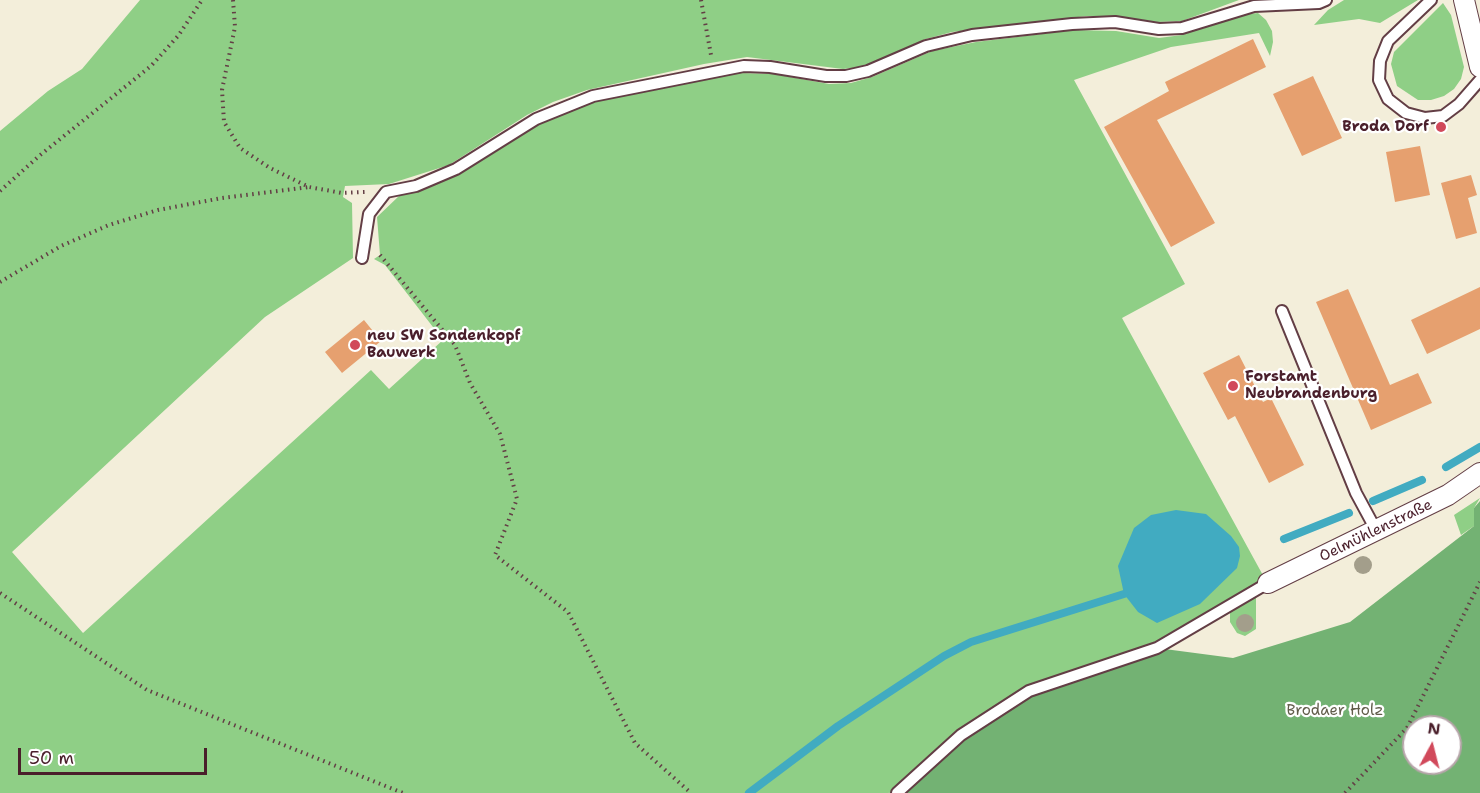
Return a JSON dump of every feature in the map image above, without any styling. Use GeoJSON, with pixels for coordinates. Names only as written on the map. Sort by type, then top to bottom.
{"type":"FeatureCollection","features":[{"type":"Feature","properties":{"kind":"street"},"geometry":{"type":"LineString","coordinates":[[1464,0],[1477,42],[1480,67]]}},
{"type":"Feature","properties":{"kind":"street","name":"Oelmühlenstraße"},"geometry":{"type":"LineString","coordinates":[[1268,583],[1448,495],[1480,473]]}},
{"type":"Feature","properties":{"kind":"lane"},"geometry":{"type":"LineString","coordinates":[[362,253],[369,214],[386,192],[416,186],[456,169],[560,107],[593,96],[744,66],[846,76],[868,71],[926,46],[972,35],[1105,22],[1159,29],[1182,28],[1254,6],[1320,3],[1326,0]]}},
{"type":"Feature","properties":{"kind":"lane"},"geometry":{"type":"LineString","coordinates":[[1431,0],[1388,41],[1380,62],[1379,80],[1388,99],[1406,113],[1425,118],[1443,116],[1459,104],[1480,80]]}},
{"type":"Feature","properties":{"kind":"lane"},"geometry":{"type":"LineString","coordinates":[[1282,311],[1356,493],[1376,530]]}},
{"type":"Feature","properties":{"kind":"lane"},"geometry":{"type":"LineString","coordinates":[[897,793],[961,735],[1029,691],[1157,648],[1268,583]]}},
{"type":"Feature","properties":{"kind":"path"},"geometry":{"type":"LineString","coordinates":[[0,191],[39,156],[151,66],[178,36],[202,0]]}},
{"type":"Feature","properties":{"kind":"path"},"geometry":{"type":"LineString","coordinates":[[233,0],[236,27],[222,90],[224,122],[240,148],[270,168],[309,188]]}},
{"type":"Feature","properties":{"kind":"path"},"geometry":{"type":"LineString","coordinates":[[701,0],[714,71]]}},
{"type":"Feature","properties":{"kind":"path"},"geometry":{"type":"LineString","coordinates":[[0,282],[61,246],[109,225],[148,213],[222,198],[309,188],[342,193],[386,192]]}},
{"type":"Feature","properties":{"kind":"path"},"geometry":{"type":"LineString","coordinates":[[362,253],[380,255],[455,345],[470,383],[500,434],[517,499],[495,555],[568,612],[635,743],[691,793]]}},
{"type":"Feature","properties":{"kind":"path"},"geometry":{"type":"LineString","coordinates":[[1345,793],[1407,728],[1480,582]]}},
{"type":"Feature","properties":{"kind":"path"},"geometry":{"type":"LineString","coordinates":[[0,593],[147,690],[403,793]]}},
{"type":"Feature","properties":{"kind":"green space"},"geometry":{"type":"Polygon","coordinates":[[[140,0],[1239,0],[1182,21],[1157,22],[1117,16],[1087,16],[952,32],[926,39],[862,67],[843,69],[747,57],[704,64],[587,90],[553,102],[527,115],[449,165],[389,184],[345,186],[343,197],[352,203],[353,258],[265,317],[12,552],[83,633],[371,370],[389,389],[443,340],[385,265],[374,259],[380,255],[377,217],[399,196],[460,174],[538,123],[594,101],[739,73],[774,74],[829,84],[851,83],[872,77],[932,51],[976,42],[1074,30],[1116,31],[1159,38],[1182,35],[1239,15],[1258,13],[1266,20],[1272,31],[1273,42],[1270,56],[1259,33],[1171,47],[1074,80],[1185,284],[1122,318],[1265,579],[1156,646],[899,790],[888,793],[0,793],[0,131],[48,91],[82,69],[140,0]]]}},
{"type":"Feature","properties":{"kind":"green space"},"geometry":{"type":"Polygon","coordinates":[[[1344,0],[1418,0],[1380,23],[1359,19],[1314,25],[1328,10],[1344,0]]]}},
{"type":"Feature","properties":{"kind":"green space"},"geometry":{"type":"Polygon","coordinates":[[[1443,3],[1451,15],[1464,67],[1461,79],[1454,89],[1444,96],[1431,100],[1418,100],[1397,86],[1391,64],[1394,52],[1443,3]]]}},
{"type":"Feature","properties":{"kind":"green space"},"geometry":{"type":"Polygon","coordinates":[[[1480,498],[1474,508],[1474,526],[1461,535],[1454,515],[1480,498]]]}},
{"type":"Feature","properties":{"kind":"green space","name":"Brodaer Holz"},"geometry":{"type":"Polygon","coordinates":[[[1480,501],[1480,793],[888,793],[899,790],[961,735],[1029,691],[1157,648],[1233,658],[1350,622],[1474,526],[1474,508],[1480,501]]]}},
{"type":"Feature","properties":{"kind":"green space"},"geometry":{"type":"Polygon","coordinates":[[[1256,596],[1256,629],[1245,636],[1237,633],[1230,622],[1230,612],[1256,596]]]}},
{"type":"Feature","properties":{"kind":"water"},"geometry":{"type":"Polygon","coordinates":[[[1176,510],[1206,514],[1231,536],[1239,547],[1240,556],[1237,568],[1200,604],[1157,623],[1138,612],[1124,594],[1118,566],[1134,528],[1151,515],[1176,510]]]}},
{"type":"Feature","properties":{"kind":"building"},"geometry":{"type":"Polygon","coordinates":[[[1253,39],[1266,67],[1157,120],[1215,223],[1171,247],[1104,127],[1169,91],[1165,82],[1253,39]]]}},
{"type":"Feature","properties":{"kind":"building"},"geometry":{"type":"Polygon","coordinates":[[[1313,76],[1342,138],[1302,156],[1273,94],[1313,76]]]}},
{"type":"Feature","properties":{"kind":"building"},"geometry":{"type":"Polygon","coordinates":[[[1420,146],[1430,195],[1395,202],[1386,152],[1420,146]]]}},
{"type":"Feature","properties":{"kind":"building"},"geometry":{"type":"Polygon","coordinates":[[[1471,175],[1477,195],[1468,198],[1477,233],[1456,239],[1441,183],[1471,175]]]}},
{"type":"Feature","properties":{"kind":"building"},"geometry":{"type":"Polygon","coordinates":[[[1480,287],[1480,329],[1427,354],[1411,320],[1480,287]]]}},
{"type":"Feature","properties":{"kind":"building"},"geometry":{"type":"Polygon","coordinates":[[[1348,289],[1390,385],[1418,373],[1432,403],[1371,430],[1316,302],[1348,289]]]}},
{"type":"Feature","properties":{"kind":"building","name":"neu SW Sondenkopf Bauwerk"},"geometry":{"type":"Polygon","coordinates":[[[364,320],[381,341],[342,373],[325,352],[364,320]]]}},
{"type":"Feature","properties":{"kind":"building"},"geometry":{"type":"Polygon","coordinates":[[[1239,355],[1263,402],[1271,398],[1304,465],[1269,483],[1235,416],[1228,420],[1203,373],[1239,355]]]}},
{"type":"Feature","properties":{"kind":"waterway"},"geometry":{"type":"LineString","coordinates":[[1446,467],[1480,447]]}},
{"type":"Feature","properties":{"kind":"waterway"},"geometry":{"type":"LineString","coordinates":[[1373,501],[1422,480]]}},
{"type":"Feature","properties":{"kind":"waterway"},"geometry":{"type":"LineString","coordinates":[[1284,539],[1349,513]]}},
{"type":"Feature","properties":{"kind":"waterway"},"geometry":{"type":"LineString","coordinates":[[749,793],[838,726],[944,656],[971,642],[1124,594]]}},
{"type":"Feature","properties":{"kind":"place","name":"Broda Dorf"},"geometry":{"type":"Point","coordinates":[1441,127]}},
{"type":"Feature","properties":{"kind":"place","name":"neu SW Sondenkopf Bauwerk"},"geometry":{"type":"Point","coordinates":[355,345]}},
{"type":"Feature","properties":{"kind":"place","name":"Forstamt Neubrandenburg"},"geometry":{"type":"Point","coordinates":[1233,386]}}]}
